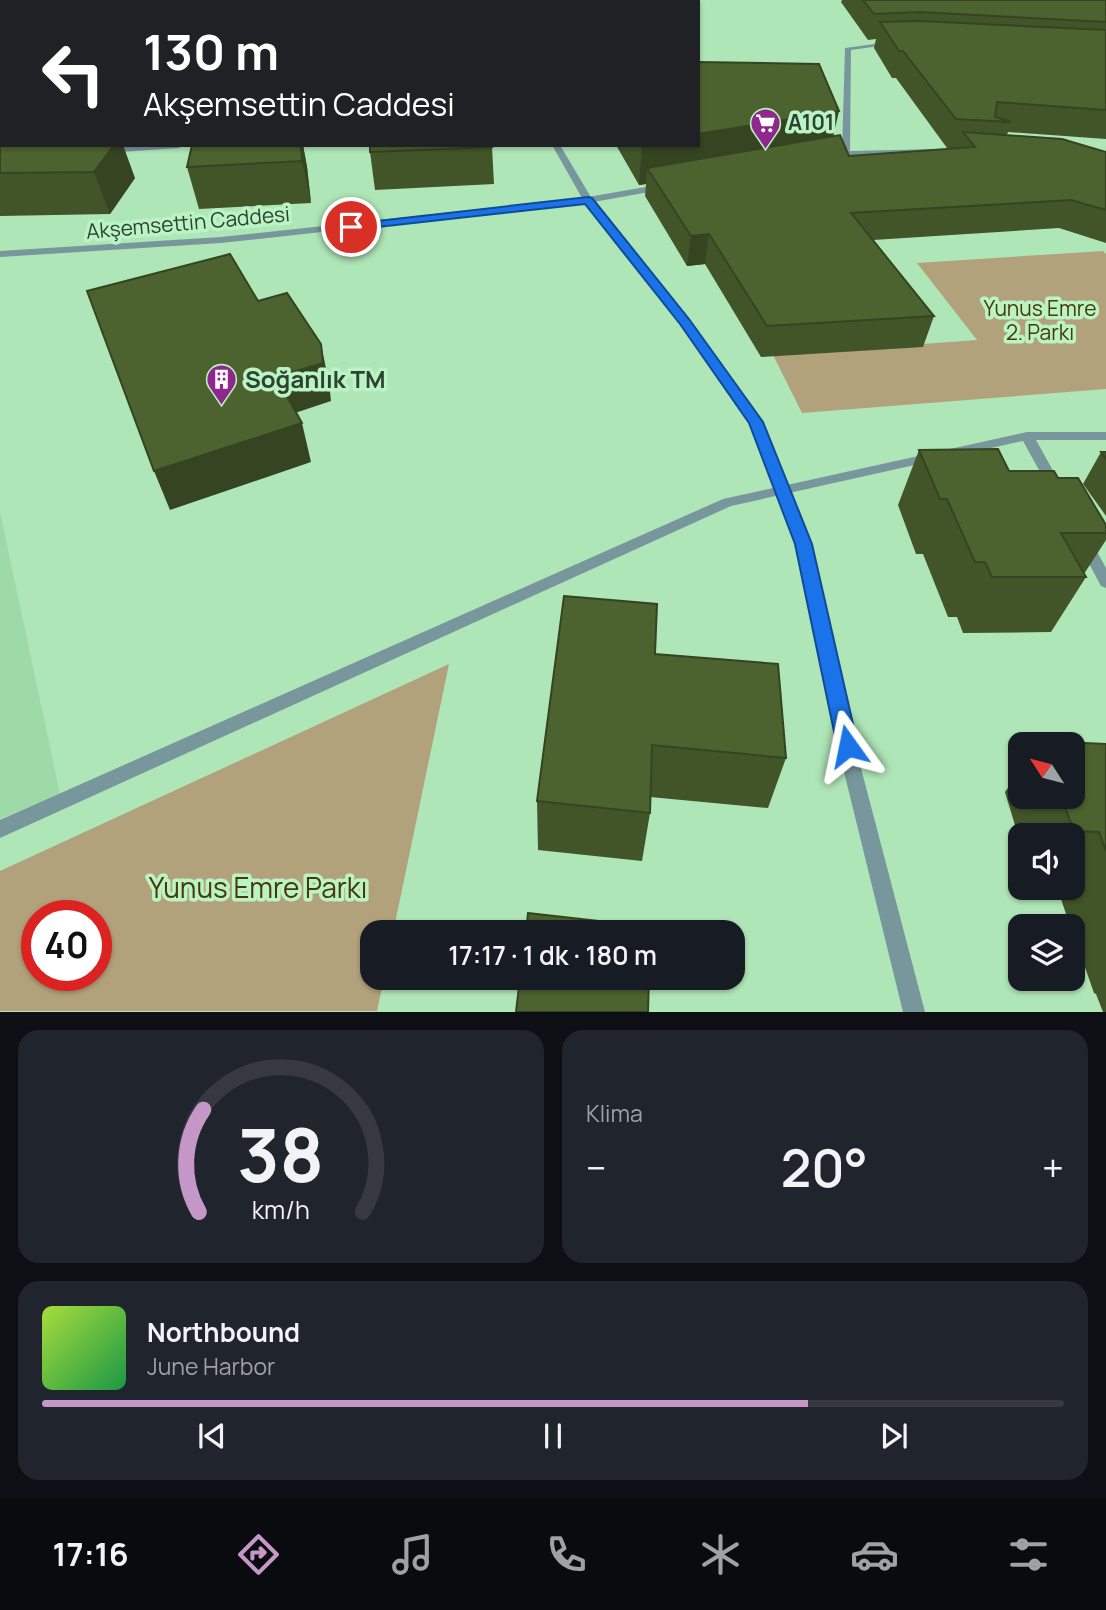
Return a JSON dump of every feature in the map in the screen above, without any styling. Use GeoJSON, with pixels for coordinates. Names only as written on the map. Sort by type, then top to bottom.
{"type":"FeatureCollection","features":[{"type":"Feature","properties":{"kind":"street"},"geometry":{"type":"LineString","coordinates":[[846,154],[848,48],[899,42]]}},
{"type":"Feature","properties":{"kind":"street"},"geometry":{"type":"LineString","coordinates":[[99,150],[147,147]]}},
{"type":"Feature","properties":{"kind":"street"},"geometry":{"type":"LineString","coordinates":[[557,147],[588,200],[685,321],[756,422],[804,544],[853,772],[914,1012]]}},
{"type":"Feature","properties":{"kind":"street"},"geometry":{"type":"LineString","coordinates":[[820,159],[846,154],[952,152]]}},
{"type":"Feature","properties":{"kind":"street","name":"Akşemsettin Caddesi"},"geometry":{"type":"LineString","coordinates":[[0,254],[64,252],[299,233],[588,200],[678,185]]}},
{"type":"Feature","properties":{"kind":"street"},"geometry":{"type":"LineString","coordinates":[[1027,436],[1060,497]]}},
{"type":"Feature","properties":{"kind":"street"},"geometry":{"type":"LineString","coordinates":[[0,829],[728,502],[1027,436],[1106,436]]}},
{"type":"Feature","properties":{"kind":"street"},"geometry":{"type":"LineString","coordinates":[[1080,533],[1106,582]]}},
{"type":"Feature","properties":{"kind":"shaded area"},"geometry":{"type":"Polygon","coordinates":[[[0,512],[60,794],[0,819],[0,512]]]}},
{"type":"Feature","properties":{"kind":"green space","name":"Yunus Emre 2. Parkı"},"geometry":{"type":"Polygon","coordinates":[[[1103,251],[1106,254],[1106,389],[802,413],[773,355],[977,340],[917,263],[1103,251]]]}},
{"type":"Feature","properties":{"kind":"green space","name":"Yunus Emre Parkı"},"geometry":{"type":"Polygon","coordinates":[[[449,664],[396,920],[360,920],[360,990],[381,990],[377,1011],[0,1011],[0,871],[449,664]]]}},
{"type":"Feature","properties":{"kind":"building"},"geometry":{"type":"Polygon","coordinates":[[[863,0],[1106,0],[1106,22],[919,12],[874,14],[863,0]]]}},
{"type":"Feature","properties":{"kind":"building"},"geometry":{"type":"Polygon","coordinates":[[[919,21],[1106,30],[1106,110],[997,102],[995,117],[1011,122],[956,119],[903,51],[899,51],[880,22],[919,21]]]}},
{"type":"Feature","properties":{"kind":"building"},"geometry":{"type":"Polygon","coordinates":[[[700,62],[819,64],[839,111],[700,134],[700,62]]]}},
{"type":"Feature","properties":{"kind":"building"},"geometry":{"type":"Polygon","coordinates":[[[963,132],[1062,139],[1106,152],[1106,210],[1071,200],[851,213],[934,316],[767,326],[709,234],[691,236],[647,168],[840,135],[849,156],[975,147],[963,132]]]}},
{"type":"Feature","properties":{"kind":"building"},"geometry":{"type":"Polygon","coordinates":[[[0,147],[113,147],[94,172],[0,173],[0,147]]]}},
{"type":"Feature","properties":{"kind":"building"},"geometry":{"type":"Polygon","coordinates":[[[192,147],[301,147],[302,161],[187,167],[192,147]]]}},
{"type":"Feature","properties":{"kind":"building"},"geometry":{"type":"Polygon","coordinates":[[[370,147],[492,147],[370,152],[370,147]]]}},
{"type":"Feature","properties":{"kind":"building","name":"Soğanlık TM"},"geometry":{"type":"Polygon","coordinates":[[[230,254],[258,301],[287,293],[321,344],[323,363],[276,377],[302,423],[154,471],[87,291],[230,254]]]}},
{"type":"Feature","properties":{"kind":"building"},"geometry":{"type":"Polygon","coordinates":[[[998,449],[1009,471],[1054,471],[1058,478],[1078,478],[1106,525],[1106,533],[1061,533],[1086,577],[992,577],[985,562],[975,562],[947,499],[940,499],[919,450],[998,449]]]}},
{"type":"Feature","properties":{"kind":"building"},"geometry":{"type":"Polygon","coordinates":[[[564,596],[657,604],[655,654],[778,664],[786,758],[652,745],[650,813],[537,801],[564,596]]]}},
{"type":"Feature","properties":{"kind":"building"},"geometry":{"type":"Polygon","coordinates":[[[1085,743],[1106,744],[1106,851],[1099,832],[1085,831],[1085,823],[1071,823],[1066,809],[1085,809],[1085,743]]]}},
{"type":"Feature","properties":{"kind":"building"},"geometry":{"type":"Polygon","coordinates":[[[528,913],[590,920],[527,920],[528,913]]]}},
{"type":"Feature","properties":{"kind":"building"},"geometry":{"type":"Polygon","coordinates":[[[519,990],[649,990],[648,1012],[516,1012],[519,990]]]}},
{"type":"Feature","properties":{"kind":"place","name":"A101"},"geometry":{"type":"Point","coordinates":[765,150]}},
{"type":"Feature","properties":{"kind":"place","name":"Soğanlık TM"},"geometry":{"type":"Point","coordinates":[222,407]}},
{"type":"Feature","properties":{"kind":"route"},"geometry":{"type":"LineString","coordinates":[[351,227],[588,200],[685,321],[756,422],[804,544],[848,746]]}}]}
